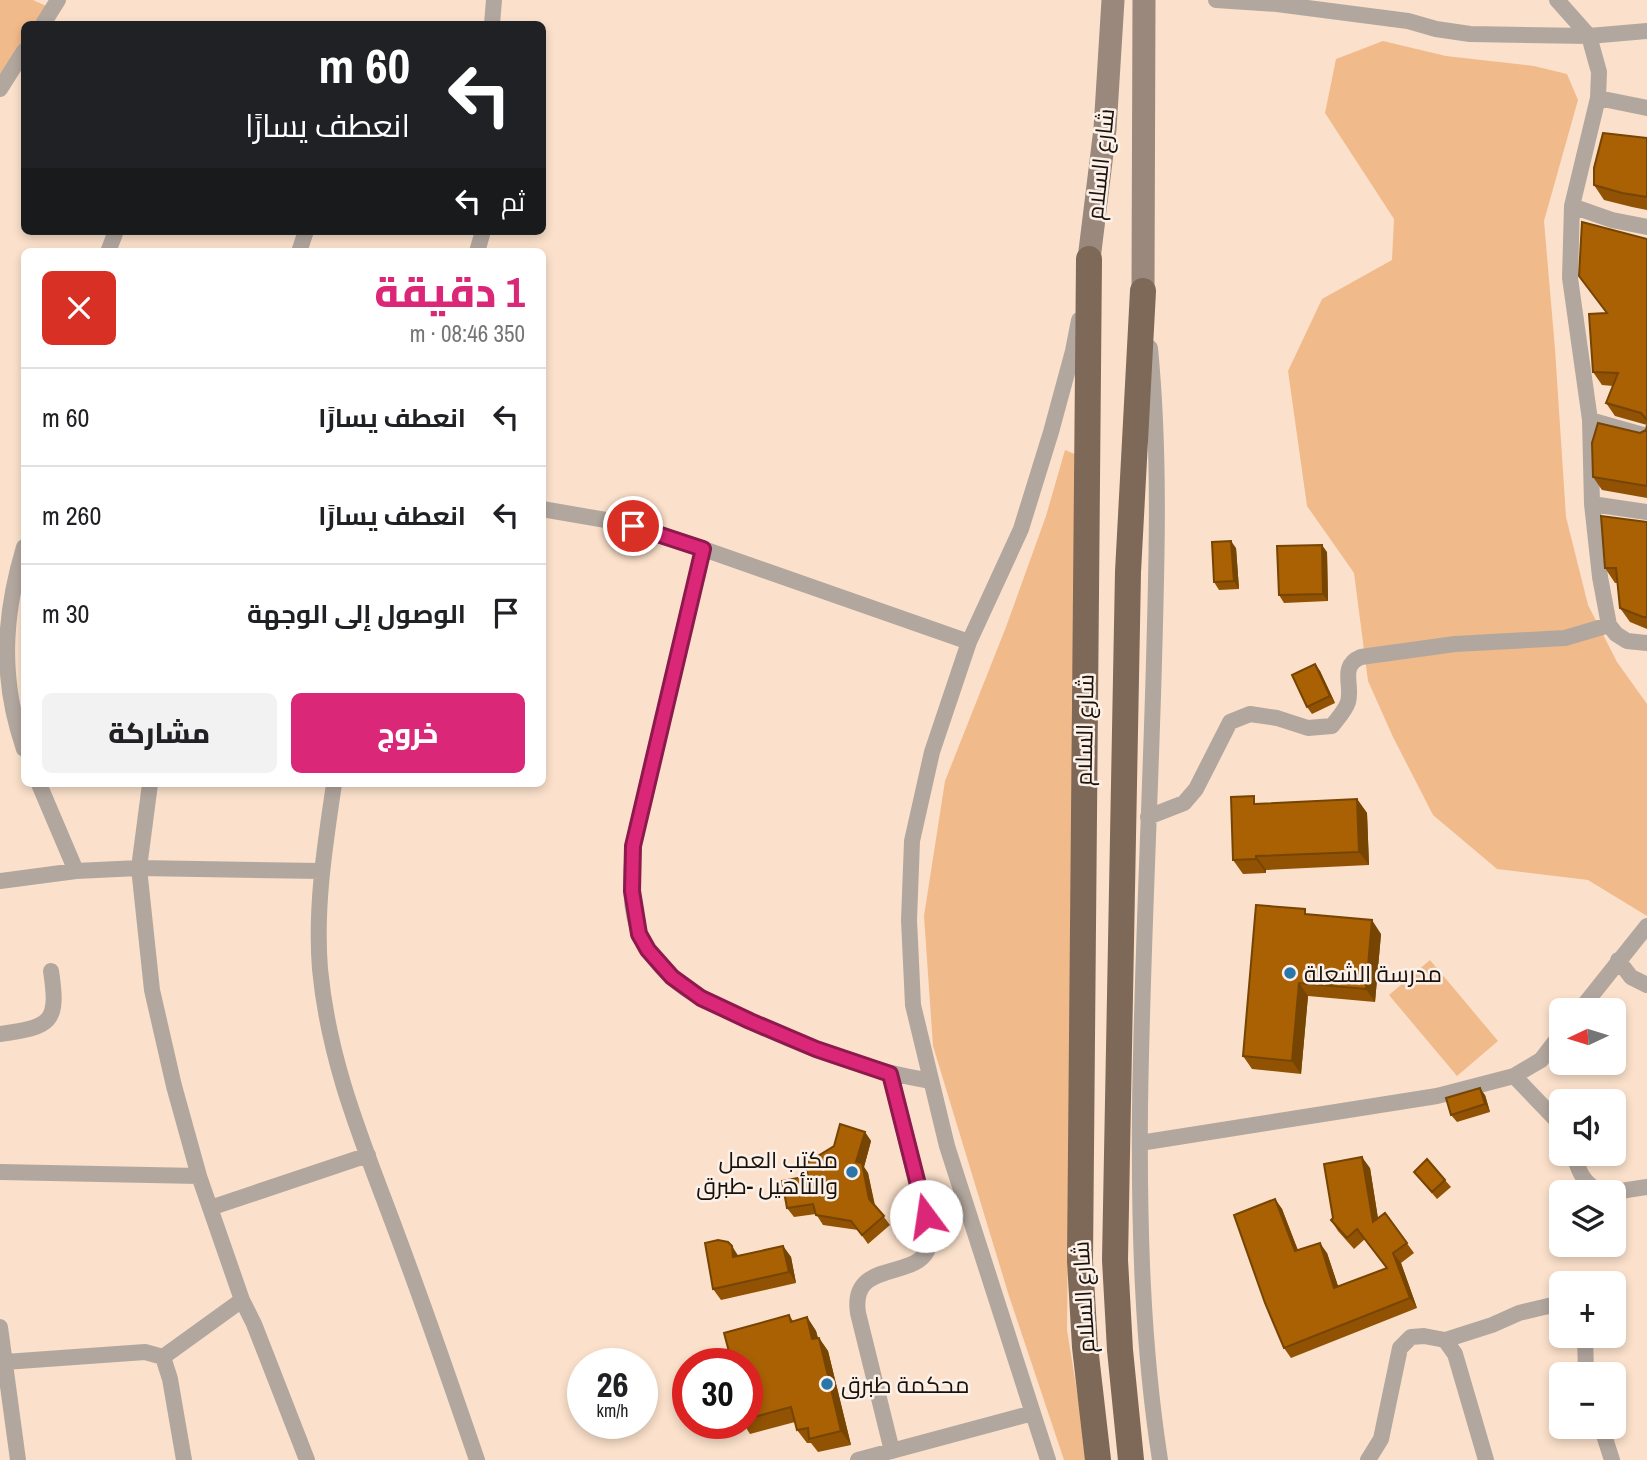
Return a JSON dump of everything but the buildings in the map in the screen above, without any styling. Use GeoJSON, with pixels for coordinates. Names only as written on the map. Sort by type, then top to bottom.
{"type":"FeatureCollection","features":[{"type":"Feature","properties":{"kind":"highway","name":"شارع السلام"},"geometry":{"type":"LineString","coordinates":[[1089,259],[1080,1261],[1085,1347],[1098,1460]]}},
{"type":"Feature","properties":{"kind":"highway","name":"شارع السلام"},"geometry":{"type":"LineString","coordinates":[[1131,1460],[1121,1363],[1115,1260],[1128,572],[1143,291]]}},
{"type":"Feature","properties":{"kind":"main road","name":"شارع السلام"},"geometry":{"type":"LineString","coordinates":[[1089,259],[1101,173],[1113,0]]}},
{"type":"Feature","properties":{"kind":"main road","name":"شارع السلام"},"geometry":{"type":"LineString","coordinates":[[1143,291],[1144,0]]}},
{"type":"Feature","properties":{"kind":"street"},"geometry":{"type":"LineString","coordinates":[[45,21],[58,0]]}},
{"type":"Feature","properties":{"kind":"street"},"geometry":{"type":"LineString","coordinates":[[492,21],[494,0]]}},
{"type":"Feature","properties":{"kind":"street"},"geometry":{"type":"LineString","coordinates":[[1216,0],[1278,2],[1470,34],[1589,36],[1647,31]]}},
{"type":"Feature","properties":{"kind":"street"},"geometry":{"type":"LineString","coordinates":[[1557,0],[1589,36],[1600,72],[1598,98],[1572,206],[1570,278],[1590,420],[1592,504],[1600,577],[1609,625],[1616,635],[1627,641],[1647,643]]}},
{"type":"Feature","properties":{"kind":"street"},"geometry":{"type":"LineString","coordinates":[[0,89],[21,56]]}},
{"type":"Feature","properties":{"kind":"street"},"geometry":{"type":"LineString","coordinates":[[1598,98],[1647,108]]}},
{"type":"Feature","properties":{"kind":"street"},"geometry":{"type":"LineString","coordinates":[[1572,206],[1612,220],[1647,227]]}},
{"type":"Feature","properties":{"kind":"street"},"geometry":{"type":"LineString","coordinates":[[1048,1460],[947,1146],[913,1005],[909,920],[912,841],[932,752],[969,642],[1021,529],[1073,351],[1089,259]]}},
{"type":"Feature","properties":{"kind":"street"},"geometry":{"type":"LineString","coordinates":[[1143,291],[1153,377],[1158,527],[1141,990],[1140,1143],[1142,1265],[1151,1402],[1160,1460]]}},
{"type":"Feature","properties":{"kind":"street"},"geometry":{"type":"LineString","coordinates":[[1590,420],[1647,436]]}},
{"type":"Feature","properties":{"kind":"street"},"geometry":{"type":"LineString","coordinates":[[1592,504],[1647,512]]}},
{"type":"Feature","properties":{"kind":"street"},"geometry":{"type":"LineString","coordinates":[[546,510],[633,526],[969,642]]}},
{"type":"Feature","properties":{"kind":"street"},"geometry":{"type":"LineString","coordinates":[[703,549],[635,835],[632,891],[639,934],[648,950],[672,977],[701,998],[816,1049],[890,1074],[931,1081]]}},
{"type":"Feature","properties":{"kind":"street"},"geometry":{"type":"LineString","coordinates":[[21,558],[11,594],[4,664],[10,704],[21,739]]}},
{"type":"Feature","properties":{"kind":"street"},"geometry":{"type":"LineString","coordinates":[[1148,817],[1184,803],[1196,789],[1230,722],[1250,713],[1308,728],[1332,726],[1349,700],[1348,669],[1353,660],[1455,644],[1565,638],[1609,625]]}},
{"type":"Feature","properties":{"kind":"street"},"geometry":{"type":"LineString","coordinates":[[40,787],[76,871]]}},
{"type":"Feature","properties":{"kind":"street"},"geometry":{"type":"LineString","coordinates":[[150,787],[139,868],[152,990],[174,1086],[199,1176],[242,1300],[307,1460]]}},
{"type":"Feature","properties":{"kind":"street"},"geometry":{"type":"LineString","coordinates":[[334,787],[321,871],[319,919],[320,968],[335,1063],[349,1110],[431,1324],[477,1460]]}},
{"type":"Feature","properties":{"kind":"street"},"geometry":{"type":"LineString","coordinates":[[0,881],[76,871],[139,868],[321,871]]}},
{"type":"Feature","properties":{"kind":"street"},"geometry":{"type":"LineString","coordinates":[[1589,998],[1647,926]]}},
{"type":"Feature","properties":{"kind":"street"},"geometry":{"type":"LineString","coordinates":[[1618,960],[1632,977],[1647,985]]}},
{"type":"Feature","properties":{"kind":"street"},"geometry":{"type":"LineString","coordinates":[[0,1034],[36,1027],[48,1019],[55,1005],[51,971]]}},
{"type":"Feature","properties":{"kind":"street"},"geometry":{"type":"LineString","coordinates":[[1140,1143],[1437,1096],[1514,1076],[1541,1060],[1549,1050]]}},
{"type":"Feature","properties":{"kind":"street"},"geometry":{"type":"LineString","coordinates":[[890,1074],[930,1239],[927,1254],[919,1262],[872,1277],[862,1286],[857,1299],[892,1451]]}},
{"type":"Feature","properties":{"kind":"street"},"geometry":{"type":"LineString","coordinates":[[1514,1076],[1549,1112]]}},
{"type":"Feature","properties":{"kind":"street"},"geometry":{"type":"LineString","coordinates":[[210,1208],[368,1155]]}},
{"type":"Feature","properties":{"kind":"street"},"geometry":{"type":"LineString","coordinates":[[0,1172],[199,1176]]}},
{"type":"Feature","properties":{"kind":"street"},"geometry":{"type":"LineString","coordinates":[[1626,1190],[1647,1187]]}},
{"type":"Feature","properties":{"kind":"street"},"geometry":{"type":"LineString","coordinates":[[163,1357],[242,1300]]}},
{"type":"Feature","properties":{"kind":"street"},"geometry":{"type":"LineString","coordinates":[[1368,1460],[1381,1439],[1401,1348],[1410,1337],[1424,1336],[1445,1340],[1519,1313],[1549,1306]]}},
{"type":"Feature","properties":{"kind":"street"},"geometry":{"type":"LineString","coordinates":[[0,1327],[18,1460]]}},
{"type":"Feature","properties":{"kind":"street"},"geometry":{"type":"LineString","coordinates":[[1445,1340],[1455,1354],[1486,1460]]}},
{"type":"Feature","properties":{"kind":"street"},"geometry":{"type":"LineString","coordinates":[[5,1362],[145,1352],[163,1357]]}},
{"type":"Feature","properties":{"kind":"street"},"geometry":{"type":"LineString","coordinates":[[163,1357],[170,1379],[184,1460]]}},
{"type":"Feature","properties":{"kind":"street"},"geometry":{"type":"LineString","coordinates":[[858,1460],[1033,1413]]}},
{"type":"Feature","properties":{"kind":"street"},"geometry":{"type":"LineString","coordinates":[[1605,1439],[1612,1460]]}},
{"type":"Feature","properties":{"kind":"shaded area"},"geometry":{"type":"Polygon","coordinates":[[[0,0],[33,0],[55,10],[48,21],[21,21],[21,62],[0,94],[0,0]]]}},
{"type":"Feature","properties":{"kind":"shaded area"},"geometry":{"type":"Polygon","coordinates":[[[1383,41],[1446,56],[1534,66],[1567,74],[1578,100],[1544,221],[1566,517],[1588,605],[1617,662],[1647,704],[1647,916],[1588,880],[1497,869],[1433,815],[1368,681],[1354,573],[1307,506],[1288,371],[1322,299],[1392,260],[1394,219],[1325,113],[1336,59],[1383,41]]]}},
{"type":"Feature","properties":{"kind":"shaded area"},"geometry":{"type":"Polygon","coordinates":[[[1065,450],[1084,458],[1071,954],[1067,1330],[1088,1460],[1064,1460],[1009,1296],[933,1046],[924,916],[945,781],[1006,627],[1046,516],[1065,450]]]}},
{"type":"Feature","properties":{"kind":"shaded area"},"geometry":{"type":"Polygon","coordinates":[[[1430,960],[1498,1041],[1457,1076],[1389,995],[1430,960]]]}},
{"type":"Feature","properties":{"kind":"place","name":"مدرسة الشعلة"},"geometry":{"type":"Point","coordinates":[1290,973]}},
{"type":"Feature","properties":{"kind":"place","name":"مكتب العمل والتأهيل -طبرق"},"geometry":{"type":"Point","coordinates":[852,1172]}},
{"type":"Feature","properties":{"kind":"place","name":"محكمة طبرق"},"geometry":{"type":"Point","coordinates":[827,1384]}},
{"type":"Feature","properties":{"kind":"route"},"geometry":{"type":"LineString","coordinates":[[633,526],[703,549],[633,846],[632,891],[639,934],[659,964],[686,989],[701,998],[816,1049],[890,1074],[926,1216]]}}]}
